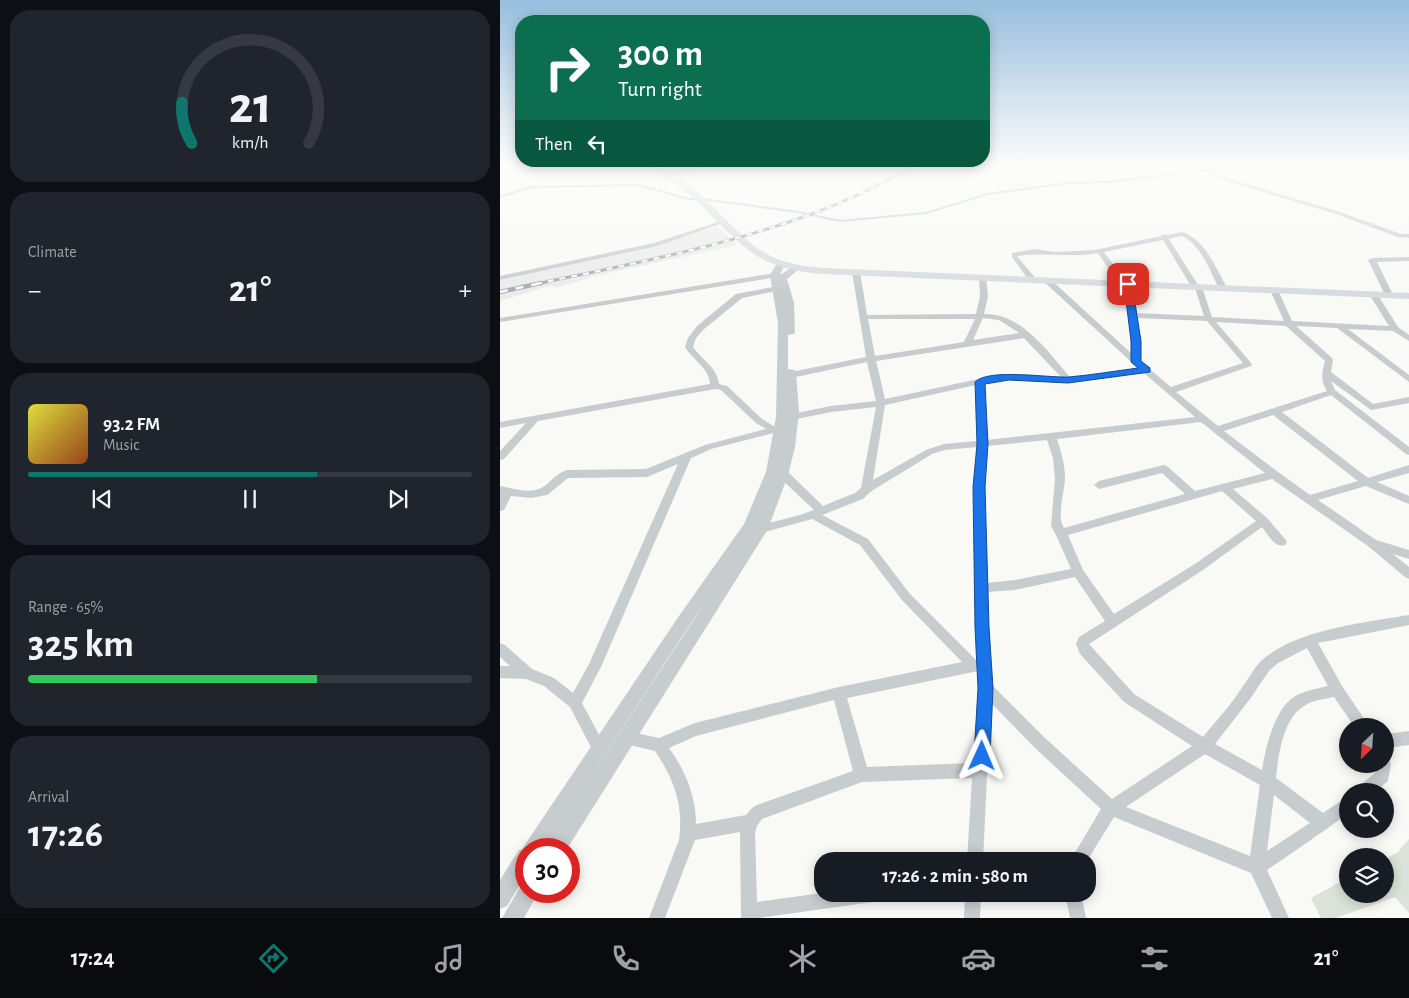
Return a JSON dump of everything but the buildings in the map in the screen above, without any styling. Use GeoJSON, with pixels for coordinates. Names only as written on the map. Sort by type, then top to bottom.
{"type":"FeatureCollection","features":[{"type":"Feature","properties":{"kind":"main road"},"geometry":{"type":"LineString","coordinates":[[707,207],[783,274],[856,272],[1409,296]]}},
{"type":"Feature","properties":{"kind":"street"},"geometry":{"type":"LineString","coordinates":[[1315,207],[1409,240]]}},
{"type":"Feature","properties":{"kind":"street"},"geometry":{"type":"LineString","coordinates":[[500,278],[670,242],[723,222]]}},
{"type":"Feature","properties":{"kind":"street"},"geometry":{"type":"LineString","coordinates":[[1033,280],[1014,254],[1035,251],[1055,254],[1100,251],[1164,236],[1182,234],[1189,236],[1209,262],[1223,288]]}},
{"type":"Feature","properties":{"kind":"street"},"geometry":{"type":"LineString","coordinates":[[1164,236],[1196,287],[1208,319],[1248,365],[1172,390]]}},
{"type":"Feature","properties":{"kind":"street"},"geometry":{"type":"LineString","coordinates":[[1400,236],[1409,236]]}},
{"type":"Feature","properties":{"kind":"street"},"geometry":{"type":"LineString","coordinates":[[1100,251],[1126,284],[1136,341],[1136,362]]}},
{"type":"Feature","properties":{"kind":"street"},"geometry":{"type":"LineString","coordinates":[[1389,296],[1372,260],[1409,259]]}},
{"type":"Feature","properties":{"kind":"street"},"geometry":{"type":"LineString","coordinates":[[856,272],[871,359],[881,403],[866,489]]}},
{"type":"Feature","properties":{"kind":"street"},"geometry":{"type":"LineString","coordinates":[[500,320],[783,274]]}},
{"type":"Feature","properties":{"kind":"street"},"geometry":{"type":"LineString","coordinates":[[539,838],[750,526],[772,472],[784,424],[791,375],[789,303],[782,278],[783,274]]}},
{"type":"Feature","properties":{"kind":"street"},"geometry":{"type":"LineString","coordinates":[[715,386],[714,374],[692,353],[689,347],[696,332],[741,295],[783,274]]}},
{"type":"Feature","properties":{"kind":"street"},"geometry":{"type":"LineString","coordinates":[[562,838],[761,529],[783,474],[783,274]]}},
{"type":"Feature","properties":{"kind":"street"},"geometry":{"type":"LineString","coordinates":[[967,343],[980,316],[985,294],[983,278]]}},
{"type":"Feature","properties":{"kind":"street"},"geometry":{"type":"LineString","coordinates":[[1046,280],[1136,362],[1172,390],[1203,419],[1274,475],[1372,542],[1409,574]]}},
{"type":"Feature","properties":{"kind":"street"},"geometry":{"type":"LineString","coordinates":[[1274,290],[1289,324],[1329,360],[1326,373],[1332,392],[1409,452]]}},
{"type":"Feature","properties":{"kind":"street"},"geometry":{"type":"LineString","coordinates":[[1373,294],[1395,329],[1409,339]]}},
{"type":"Feature","properties":{"kind":"street"},"geometry":{"type":"LineString","coordinates":[[864,318],[980,316],[1003,318],[1024,335],[1068,380]]}},
{"type":"Feature","properties":{"kind":"street"},"geometry":{"type":"LineString","coordinates":[[1132,316],[1395,329]]}},
{"type":"Feature","properties":{"kind":"street"},"geometry":{"type":"LineString","coordinates":[[1339,326],[1409,380]]}},
{"type":"Feature","properties":{"kind":"street"},"geometry":{"type":"LineString","coordinates":[[791,375],[871,359],[1024,335]]}},
{"type":"Feature","properties":{"kind":"street"},"geometry":{"type":"LineString","coordinates":[[500,508],[504,491],[528,494],[542,492],[565,475],[647,473],[687,455],[831,409],[881,403],[1009,377],[1068,380],[1147,370]]}},
{"type":"Feature","properties":{"kind":"street"},"geometry":{"type":"LineString","coordinates":[[1326,373],[1371,407]]}},
{"type":"Feature","properties":{"kind":"street"},"geometry":{"type":"LineString","coordinates":[[976,852],[982,770],[985,688],[979,665],[981,588],[979,487],[982,444],[980,382]]}},
{"type":"Feature","properties":{"kind":"street"},"geometry":{"type":"LineString","coordinates":[[500,425],[715,386],[724,388],[759,421],[784,424]]}},
{"type":"Feature","properties":{"kind":"street"},"geometry":{"type":"LineString","coordinates":[[1217,430],[1332,392]]}},
{"type":"Feature","properties":{"kind":"street"},"geometry":{"type":"LineString","coordinates":[[1357,412],[1371,407],[1409,400]]}},
{"type":"Feature","properties":{"kind":"street"},"geometry":{"type":"LineString","coordinates":[[1276,412],[1368,482],[1409,500]]}},
{"type":"Feature","properties":{"kind":"street"},"geometry":{"type":"LineString","coordinates":[[500,457],[535,419]]}},
{"type":"Feature","properties":{"kind":"street"},"geometry":{"type":"LineString","coordinates":[[761,529],[817,513],[859,496],[866,489],[937,449],[1203,419]]}},
{"type":"Feature","properties":{"kind":"street"},"geometry":{"type":"LineString","coordinates":[[1051,436],[1058,458],[1060,478],[1056,526],[1078,572],[1112,621]]}},
{"type":"Feature","properties":{"kind":"street"},"geometry":{"type":"LineString","coordinates":[[575,703],[594,667],[687,455]]}},
{"type":"Feature","properties":{"kind":"street"},"geometry":{"type":"LineString","coordinates":[[1099,485],[1164,469],[1193,496]]}},
{"type":"Feature","properties":{"kind":"street"},"geometry":{"type":"LineString","coordinates":[[1310,499],[1409,469]]}},
{"type":"Feature","properties":{"kind":"street"},"geometry":{"type":"LineString","coordinates":[[783,474],[817,513],[864,542],[906,597],[979,665]]}},
{"type":"Feature","properties":{"kind":"street"},"geometry":{"type":"LineString","coordinates":[[1061,533],[1224,487],[1274,475]]}},
{"type":"Feature","properties":{"kind":"street"},"geometry":{"type":"LineString","coordinates":[[1224,487],[1263,521],[1281,542]]}},
{"type":"Feature","properties":{"kind":"street"},"geometry":{"type":"LineString","coordinates":[[1263,521],[1199,567],[1083,640],[1082,644],[1085,650],[1129,698],[1205,746],[1268,781],[1322,823]]}},
{"type":"Feature","properties":{"kind":"street"},"geometry":{"type":"LineString","coordinates":[[1372,542],[1409,554]]}},
{"type":"Feature","properties":{"kind":"street"},"geometry":{"type":"LineString","coordinates":[[981,588],[1009,586],[1078,572]]}},
{"type":"Feature","properties":{"kind":"street"},"geometry":{"type":"LineString","coordinates":[[1084,852],[1111,808],[1205,746],[1245,695],[1264,667],[1286,651],[1309,640],[1409,620]]}},
{"type":"Feature","properties":{"kind":"street"},"geometry":{"type":"LineString","coordinates":[[1309,640],[1337,690],[1356,718]]}},
{"type":"Feature","properties":{"kind":"street"},"geometry":{"type":"LineString","coordinates":[[500,649],[527,672],[550,682],[575,703],[599,748]]}},
{"type":"Feature","properties":{"kind":"street"},"geometry":{"type":"LineString","coordinates":[[626,738],[659,745],[695,730],[839,693],[979,665]]}},
{"type":"Feature","properties":{"kind":"street"},"geometry":{"type":"LineString","coordinates":[[500,672],[527,672]]}},
{"type":"Feature","properties":{"kind":"street"},"geometry":{"type":"LineString","coordinates":[[985,688],[1040,743],[1111,808],[1257,867]]}},
{"type":"Feature","properties":{"kind":"street"},"geometry":{"type":"LineString","coordinates":[[1281,918],[1257,867],[1275,740],[1290,709],[1304,698],[1337,690]]}},
{"type":"Feature","properties":{"kind":"street"},"geometry":{"type":"LineString","coordinates":[[839,693],[862,775]]}},
{"type":"Feature","properties":{"kind":"street"},"geometry":{"type":"LineString","coordinates":[[1394,740],[1409,738]]}},
{"type":"Feature","properties":{"kind":"street"},"geometry":{"type":"LineString","coordinates":[[656,918],[688,833],[687,807],[684,793],[676,769],[659,745]]}},
{"type":"Feature","properties":{"kind":"street"},"geometry":{"type":"LineString","coordinates":[[826,902],[749,915],[747,833],[754,816],[762,810],[800,799],[862,775],[982,770]]}},
{"type":"Feature","properties":{"kind":"street"},"geometry":{"type":"LineString","coordinates":[[1374,783],[1383,776],[1383,773]]}},
{"type":"Feature","properties":{"kind":"street"},"geometry":{"type":"LineString","coordinates":[[1257,867],[1339,809]]}},
{"type":"Feature","properties":{"kind":"street"},"geometry":{"type":"LineString","coordinates":[[688,833],[750,822]]}},
{"type":"Feature","properties":{"kind":"street"},"geometry":{"type":"LineString","coordinates":[[500,898],[515,874]]}},
{"type":"Feature","properties":{"kind":"street"},"geometry":{"type":"LineString","coordinates":[[972,918],[973,902]]}},
{"type":"Feature","properties":{"kind":"street"},"geometry":{"type":"LineString","coordinates":[[1074,902],[1078,918]]}},
{"type":"Feature","properties":{"kind":"street"},"geometry":{"type":"LineString","coordinates":[[512,918],[521,903]]}},
{"type":"Feature","properties":{"kind":"shaded area"},"geometry":{"type":"Polygon","coordinates":[[[718,226],[737,245],[599,275],[555,288],[552,285],[500,301],[500,280],[646,249],[718,226]]]}},
{"type":"Feature","properties":{"kind":"shaded area"},"geometry":{"type":"Polygon","coordinates":[[[1409,839],[1409,913],[1394,897],[1394,854],[1409,839]]]}},
{"type":"Feature","properties":{"kind":"shaded area"},"geometry":{"type":"Polygon","coordinates":[[[1339,882],[1339,903],[1378,903],[1336,918],[1321,918],[1311,898],[1339,882]]]}},
{"type":"Feature","properties":{"kind":"waterway"},"geometry":{"type":"LineString","coordinates":[[760,207],[798,212],[840,221],[926,213],[946,207]]}},
{"type":"Feature","properties":{"kind":"railway"},"geometry":{"type":"LineString","coordinates":[[536,284],[715,244],[785,223],[830,207]]}},
{"type":"Feature","properties":{"kind":"railway"},"geometry":{"type":"LineString","coordinates":[[500,292],[541,283]]}},
{"type":"Feature","properties":{"kind":"route"},"geometry":{"type":"LineString","coordinates":[[982,756],[985,674],[983,664],[979,487],[982,444],[980,382],[1002,377],[1068,380],[1113,376],[1147,370],[1136,362],[1136,341],[1128,284]]}}]}
